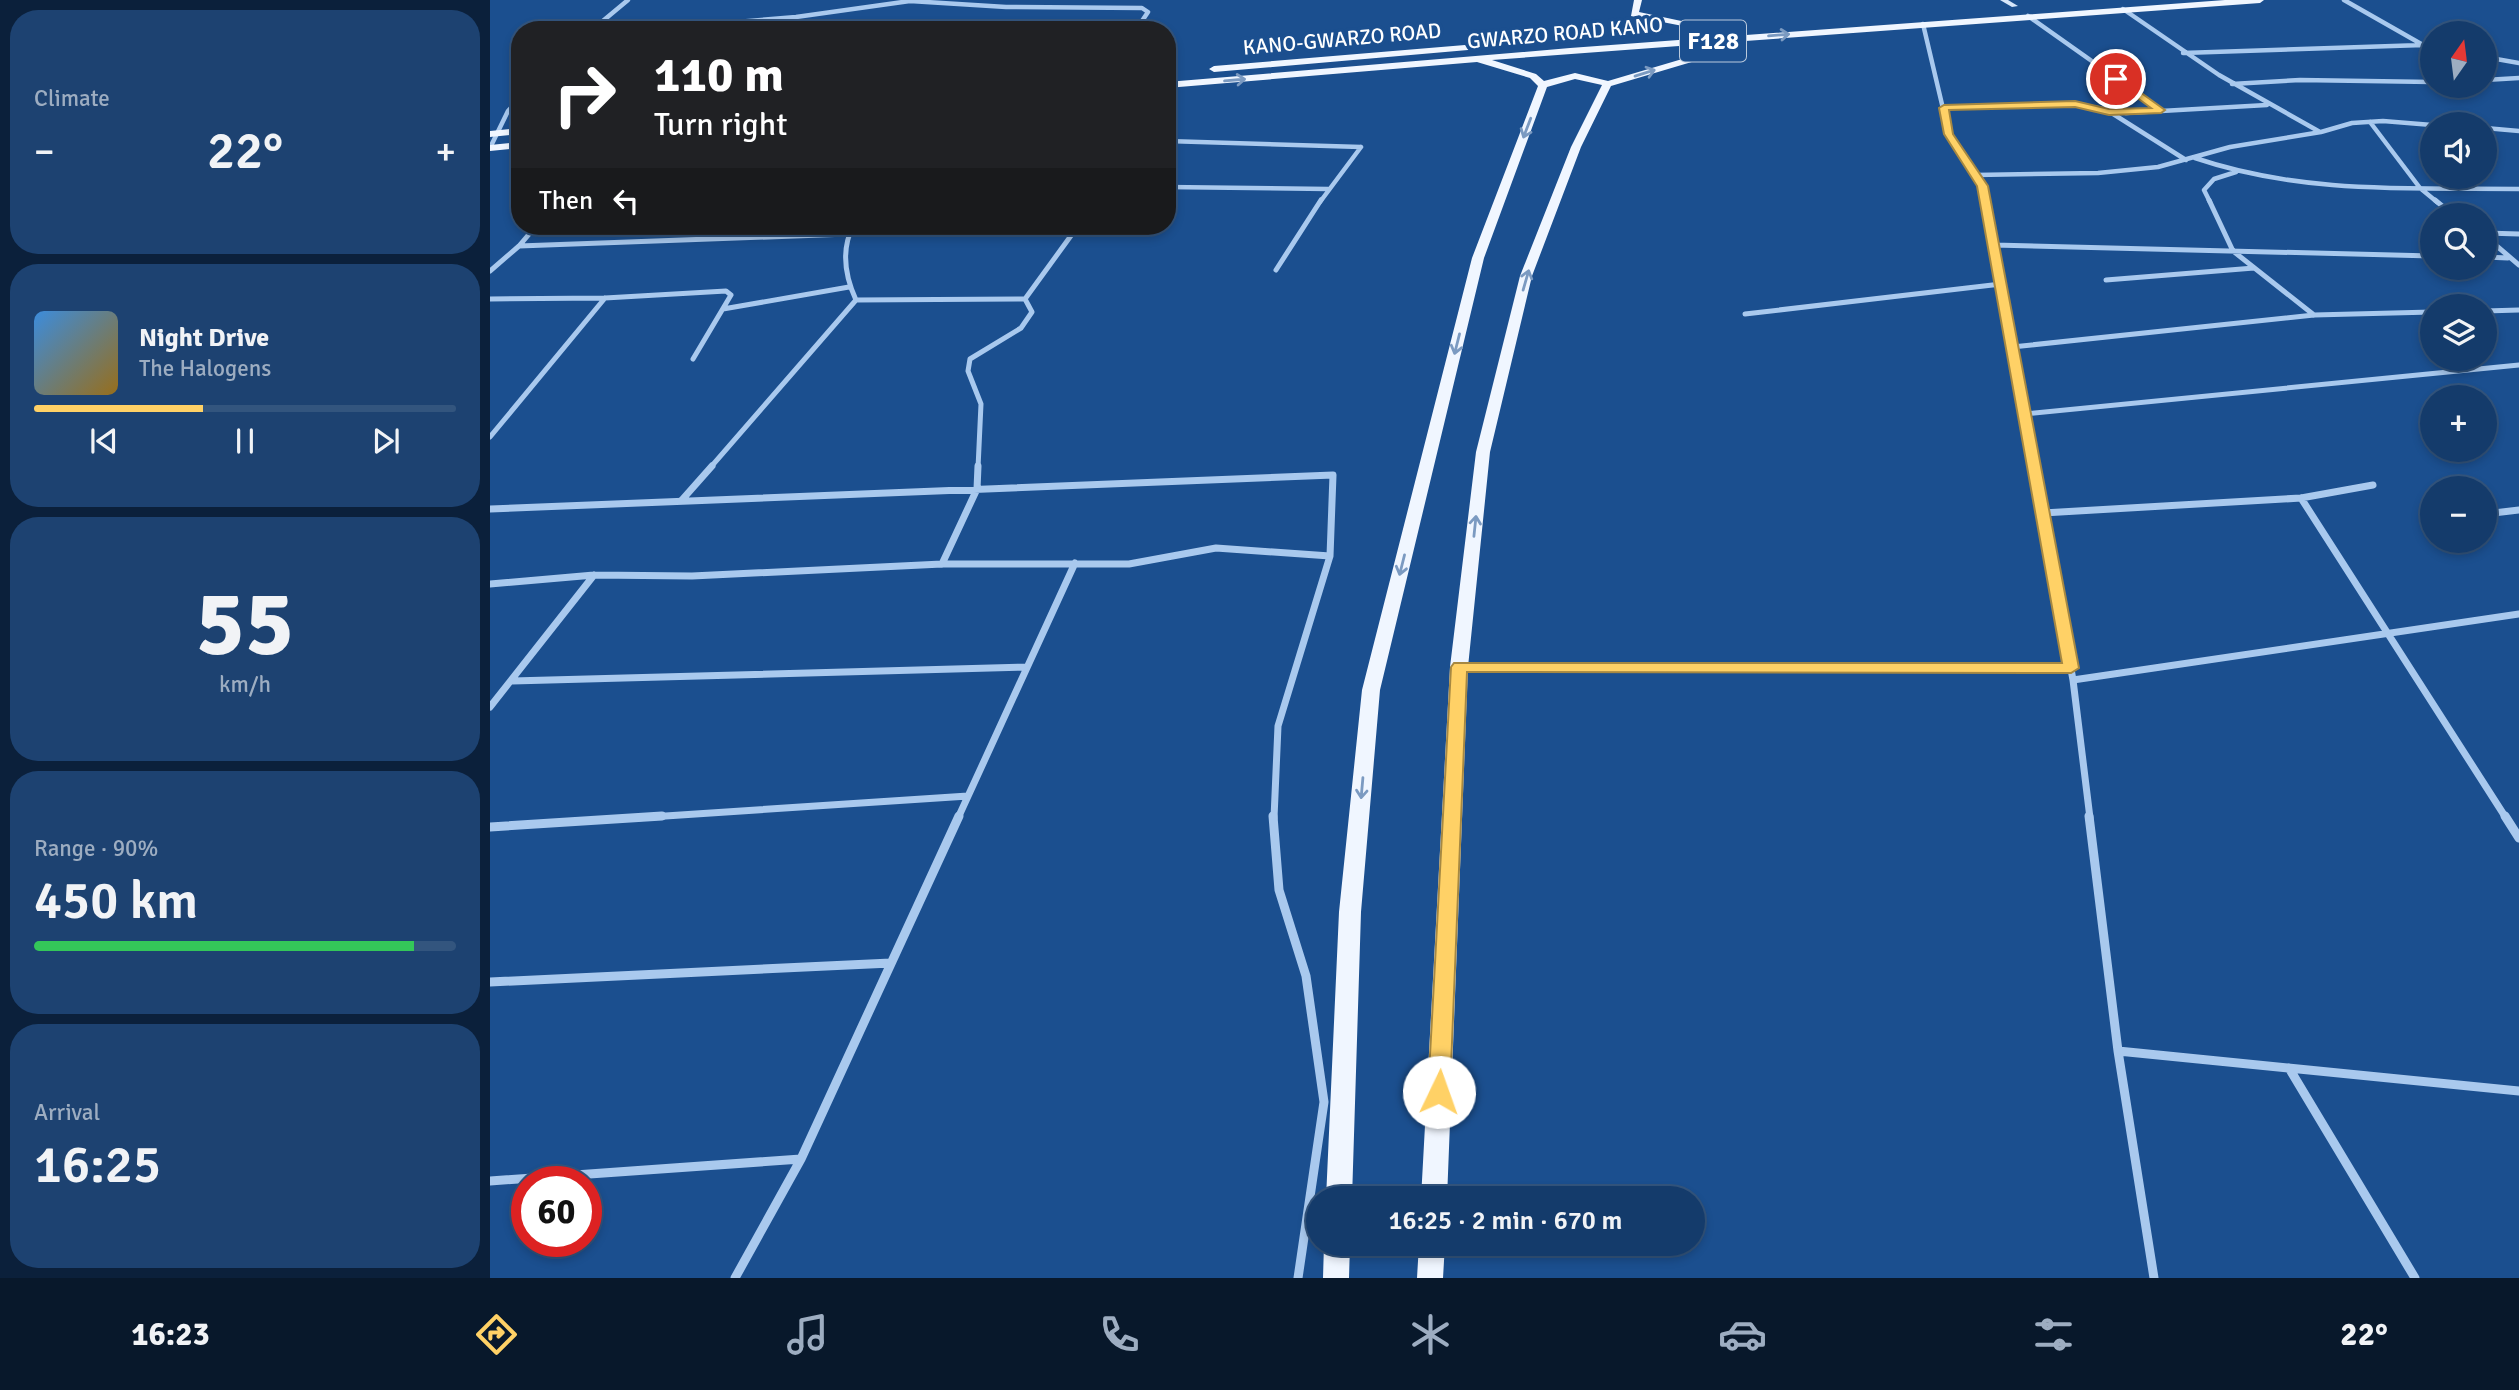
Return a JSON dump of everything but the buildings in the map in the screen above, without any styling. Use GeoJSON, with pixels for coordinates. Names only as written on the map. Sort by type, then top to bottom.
{"type":"FeatureCollection","features":[{"type":"Feature","properties":{"kind":"main road"},"geometry":{"type":"LineString","coordinates":[[1339,1186],[1350,912],[1371,690],[1478,258],[1543,85],[1562,76],[1592,76],[1607,84],[1692,59],[1715,35],[1634,14],[1638,0]]}},
{"type":"Feature","properties":{"kind":"main road","name":"GWARZO ROAD KANO"},"geometry":{"type":"LineString","coordinates":[[1176,84],[1479,53],[1715,35],[1923,24],[2027,10],[2260,0]]}},
{"type":"Feature","properties":{"kind":"main road","name":"F128"},"geometry":{"type":"LineString","coordinates":[[2002,4],[2027,10]]}},
{"type":"Feature","properties":{"kind":"main road"},"geometry":{"type":"LineString","coordinates":[[1919,14],[1932,13]]}},
{"type":"Feature","properties":{"kind":"main road","name":"F128"},"geometry":{"type":"LineString","coordinates":[[1535,43],[1715,35],[1728,28]]}},
{"type":"Feature","properties":{"kind":"main road"},"geometry":{"type":"LineString","coordinates":[[1479,53],[1533,76],[1543,85]]}},
{"type":"Feature","properties":{"kind":"main road","name":"KANO-GWARZO ROAD"},"geometry":{"type":"LineString","coordinates":[[1208,70],[1479,53]]}},
{"type":"Feature","properties":{"kind":"main road"},"geometry":{"type":"LineString","coordinates":[[1435,1186],[1459,667],[1483,452],[1526,276],[1576,147],[1607,84]]}},
{"type":"Feature","properties":{"kind":"main road"},"geometry":{"type":"LineString","coordinates":[[490,148],[511,146]]}},
{"type":"Feature","properties":{"kind":"main road"},"geometry":{"type":"LineString","coordinates":[[1336,1278],[1337,1256]]}},
{"type":"Feature","properties":{"kind":"main road"},"geometry":{"type":"LineString","coordinates":[[1430,1278],[1431,1256]]}},
{"type":"Feature","properties":{"kind":"street"},"geometry":{"type":"LineString","coordinates":[[603,21],[628,0]]}},
{"type":"Feature","properties":{"kind":"street"},"geometry":{"type":"LineString","coordinates":[[2344,0],[2420,43]]}},
{"type":"Feature","properties":{"kind":"street"},"geometry":{"type":"LineString","coordinates":[[747,21],[910,1],[1006,7],[1128,6],[1148,12],[1142,21]]}},
{"type":"Feature","properties":{"kind":"street"},"geometry":{"type":"LineString","coordinates":[[2122,8],[2231,84],[2321,132]]}},
{"type":"Feature","properties":{"kind":"street"},"geometry":{"type":"LineString","coordinates":[[2027,10],[2161,110]]}},
{"type":"Feature","properties":{"kind":"street"},"geometry":{"type":"LineString","coordinates":[[1923,24],[1949,134],[1983,186],[1994,245],[2073,680],[2118,1051],[2154,1278]]}},
{"type":"Feature","properties":{"kind":"street"},"geometry":{"type":"LineString","coordinates":[[2183,53],[2420,45]]}},
{"type":"Feature","properties":{"kind":"street"},"geometry":{"type":"LineString","coordinates":[[2497,59],[2519,63]]}},
{"type":"Feature","properties":{"kind":"street"},"geometry":{"type":"LineString","coordinates":[[2497,79],[2519,78]]}},
{"type":"Feature","properties":{"kind":"street"},"geometry":{"type":"LineString","coordinates":[[2231,84],[2300,80],[2420,82]]}},
{"type":"Feature","properties":{"kind":"street"},"geometry":{"type":"LineString","coordinates":[[1944,108],[2075,104],[2109,112],[2267,105]]}},
{"type":"Feature","properties":{"kind":"street"},"geometry":{"type":"LineString","coordinates":[[490,148],[494,134],[511,108]]}},
{"type":"Feature","properties":{"kind":"street"},"geometry":{"type":"LineString","coordinates":[[2109,112],[2186,160]]}},
{"type":"Feature","properties":{"kind":"street"},"geometry":{"type":"LineString","coordinates":[[2370,122],[2420,188]]}},
{"type":"Feature","properties":{"kind":"street"},"geometry":{"type":"LineString","coordinates":[[1975,174],[2098,173],[2158,167],[2230,147],[2321,132],[2352,123],[2420,124]]}},
{"type":"Feature","properties":{"kind":"street"},"geometry":{"type":"LineString","coordinates":[[2497,129],[2519,131]]}},
{"type":"Feature","properties":{"kind":"street"},"geometry":{"type":"LineString","coordinates":[[1176,141],[1361,146],[1328,188],[1276,270]]}},
{"type":"Feature","properties":{"kind":"street"},"geometry":{"type":"LineString","coordinates":[[2194,158],[2266,179],[2339,186],[2420,188]]}},
{"type":"Feature","properties":{"kind":"street"},"geometry":{"type":"LineString","coordinates":[[2236,172],[2214,179],[2204,190],[2233,251],[2314,315]]}},
{"type":"Feature","properties":{"kind":"street"},"geometry":{"type":"LineString","coordinates":[[1176,187],[1328,188]]}},
{"type":"Feature","properties":{"kind":"street"},"geometry":{"type":"LineString","coordinates":[[2421,189],[2438,203]]}},
{"type":"Feature","properties":{"kind":"street"},"geometry":{"type":"LineString","coordinates":[[2470,189],[2519,190]]}},
{"type":"Feature","properties":{"kind":"street"},"geometry":{"type":"LineString","coordinates":[[2497,235],[2519,234]]}},
{"type":"Feature","properties":{"kind":"street"},"geometry":{"type":"LineString","coordinates":[[490,271],[528,235]]}},
{"type":"Feature","properties":{"kind":"street"},"geometry":{"type":"LineString","coordinates":[[519,246],[821,235]]}},
{"type":"Feature","properties":{"kind":"street"},"geometry":{"type":"LineString","coordinates":[[848,235],[846,253],[849,288],[856,300]]}},
{"type":"Feature","properties":{"kind":"street"},"geometry":{"type":"LineString","coordinates":[[1025,299],[1071,235]]}},
{"type":"Feature","properties":{"kind":"street"},"geometry":{"type":"LineString","coordinates":[[1994,245],[2420,256]]}},
{"type":"Feature","properties":{"kind":"street"},"geometry":{"type":"LineString","coordinates":[[2497,247],[2519,265]]}},
{"type":"Feature","properties":{"kind":"street"},"geometry":{"type":"LineString","coordinates":[[2497,258],[2508,258]]}},
{"type":"Feature","properties":{"kind":"street"},"geometry":{"type":"LineString","coordinates":[[2106,279],[2254,268]]}},
{"type":"Feature","properties":{"kind":"street"},"geometry":{"type":"LineString","coordinates":[[1745,314],[2001,284]]}},
{"type":"Feature","properties":{"kind":"street"},"geometry":{"type":"LineString","coordinates":[[723,309],[849,288]]}},
{"type":"Feature","properties":{"kind":"street"},"geometry":{"type":"LineString","coordinates":[[490,299],[605,298],[726,291],[731,295],[693,359]]}},
{"type":"Feature","properties":{"kind":"street"},"geometry":{"type":"LineString","coordinates":[[490,437],[605,298]]}},
{"type":"Feature","properties":{"kind":"street"},"geometry":{"type":"LineString","coordinates":[[681,501],[856,300],[1025,299]]}},
{"type":"Feature","properties":{"kind":"street"},"geometry":{"type":"LineString","coordinates":[[942,564],[978,489],[981,404],[968,372],[970,359],[1021,328],[1032,312],[1025,299]]}},
{"type":"Feature","properties":{"kind":"street"},"geometry":{"type":"LineString","coordinates":[[2497,311],[2519,310]]}},
{"type":"Feature","properties":{"kind":"street"},"geometry":{"type":"LineString","coordinates":[[2012,347],[2314,315],[2420,312]]}},
{"type":"Feature","properties":{"kind":"street"},"geometry":{"type":"LineString","coordinates":[[2025,414],[2519,365]]}},
{"type":"Feature","properties":{"kind":"street"},"geometry":{"type":"LineString","coordinates":[[490,509],[1334,475],[1330,556],[1278,726],[1273,810],[1279,890],[1306,976],[1324,1102],[1300,1250],[1298,1278]]}},
{"type":"Feature","properties":{"kind":"street"},"geometry":{"type":"LineString","coordinates":[[2043,513],[2301,499],[2373,485]]}},
{"type":"Feature","properties":{"kind":"street"},"geometry":{"type":"LineString","coordinates":[[2301,499],[2519,838]]}},
{"type":"Feature","properties":{"kind":"street"},"geometry":{"type":"LineString","coordinates":[[2497,513],[2519,510]]}},
{"type":"Feature","properties":{"kind":"street"},"geometry":{"type":"LineString","coordinates":[[490,584],[594,575],[692,576],[942,564],[1129,564],[1216,548],[1330,556]]}},
{"type":"Feature","properties":{"kind":"street"},"geometry":{"type":"LineString","coordinates":[[736,1278],[801,1159],[1076,563]]}},
{"type":"Feature","properties":{"kind":"street"},"geometry":{"type":"LineString","coordinates":[[490,707],[594,575]]}},
{"type":"Feature","properties":{"kind":"street"},"geometry":{"type":"LineString","coordinates":[[2073,680],[2519,614]]}},
{"type":"Feature","properties":{"kind":"street"},"geometry":{"type":"LineString","coordinates":[[512,681],[1027,667]]}},
{"type":"Feature","properties":{"kind":"street"},"geometry":{"type":"LineString","coordinates":[[1459,667],[2071,668]]}},
{"type":"Feature","properties":{"kind":"street"},"geometry":{"type":"LineString","coordinates":[[490,827],[968,796]]}},
{"type":"Feature","properties":{"kind":"street"},"geometry":{"type":"LineString","coordinates":[[490,982],[891,963]]}},
{"type":"Feature","properties":{"kind":"street"},"geometry":{"type":"LineString","coordinates":[[2118,1051],[2519,1091]]}},
{"type":"Feature","properties":{"kind":"street"},"geometry":{"type":"LineString","coordinates":[[2289,1068],[2415,1278]]}},
{"type":"Feature","properties":{"kind":"street"},"geometry":{"type":"LineString","coordinates":[[490,1181],[801,1159]]}},
{"type":"Feature","properties":{"kind":"route"},"geometry":{"type":"LineString","coordinates":[[1439,1092],[1459,667],[2071,668],[1983,186],[1949,134],[1944,108],[2075,104],[2109,112],[2161,110],[2116,79]]}}]}
